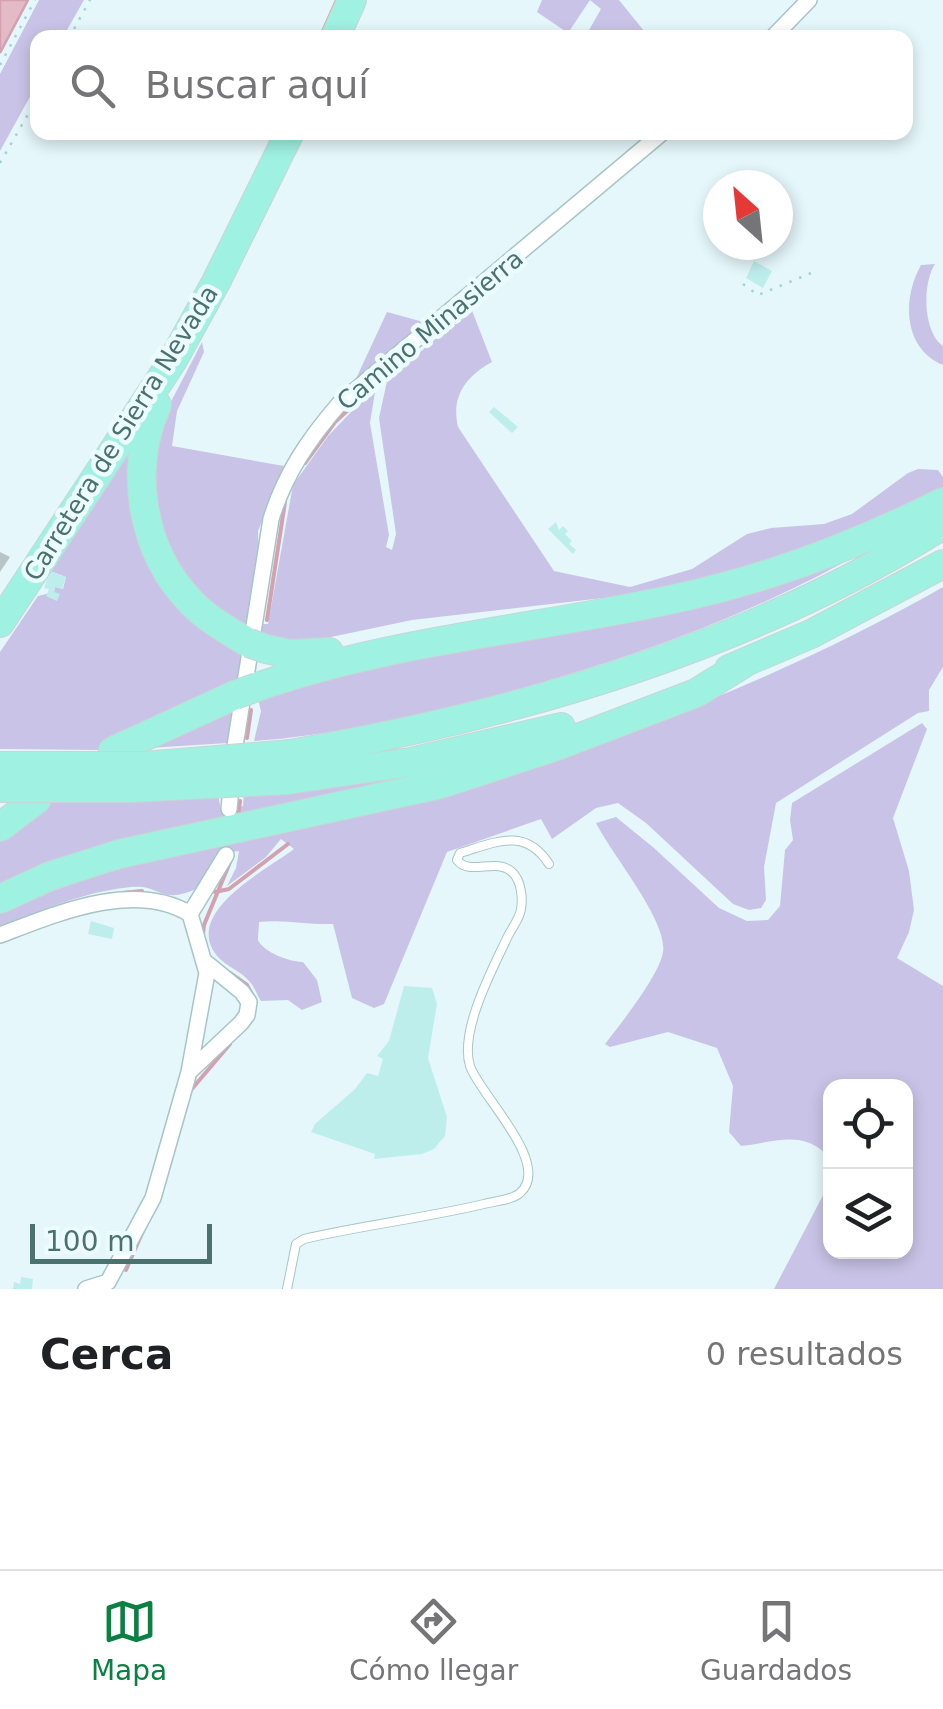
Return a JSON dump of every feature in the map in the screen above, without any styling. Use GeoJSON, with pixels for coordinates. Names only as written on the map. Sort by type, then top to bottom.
{"type":"FeatureCollection","features":[{"type":"Feature","properties":{"kind":"highway"},"geometry":{"type":"LineString","coordinates":[[339,30],[352,0]]}},
{"type":"Feature","properties":{"kind":"highway","name":"Carretera de Sierra Nevada"},"geometry":{"type":"LineString","coordinates":[[0,623],[172,360],[216,282],[286,140]]}},
{"type":"Feature","properties":{"kind":"highway"},"geometry":{"type":"LineString","coordinates":[[172,360],[147,427],[142,460],[147,522],[171,576],[191,602],[218,625],[257,646],[317,654],[388,642],[418,644]]}},
{"type":"Feature","properties":{"kind":"highway"},"geometry":{"type":"LineString","coordinates":[[113,752],[246,691],[318,666],[418,644],[690,596],[844,548],[943,502]]}},
{"type":"Feature","properties":{"kind":"highway"},"geometry":{"type":"LineString","coordinates":[[0,788],[131,788],[288,767],[371,740],[552,695],[668,656],[784,608],[943,525]]}},
{"type":"Feature","properties":{"kind":"highway"},"geometry":{"type":"LineString","coordinates":[[0,766],[288,767],[410,762],[548,731],[685,687],[855,612],[943,564]]}},
{"type":"Feature","properties":{"kind":"highway"},"geometry":{"type":"LineString","coordinates":[[0,898],[50,876],[119,854],[441,784],[557,746],[696,693],[743,664]]}},
{"type":"Feature","properties":{"kind":"highway"},"geometry":{"type":"LineString","coordinates":[[0,827],[38,799]]}},
{"type":"Feature","properties":{"kind":"street"},"geometry":{"type":"LineString","coordinates":[[780,30],[809,0]]}},
{"type":"Feature","properties":{"kind":"street","name":"Camino Minasierra"},"geometry":{"type":"LineString","coordinates":[[229,809],[271,519],[280,491],[305,444],[339,404],[653,140]]}},
{"type":"Feature","properties":{"kind":"street"},"geometry":{"type":"LineString","coordinates":[[190,914],[226,855]]}},
{"type":"Feature","properties":{"kind":"street"},"geometry":{"type":"LineString","coordinates":[[0,935],[124,899],[173,904],[190,914],[207,973],[189,1072],[152,1198],[108,1282],[86,1289]]}},
{"type":"Feature","properties":{"kind":"street"},"geometry":{"type":"LineString","coordinates":[[189,1072],[241,1023],[249,1002],[204,961]]}},
{"type":"Feature","properties":{"kind":"lane"},"geometry":{"type":"LineString","coordinates":[[287,1289],[296,1244],[304,1238],[467,1208],[517,1196],[524,1188],[528,1178],[520,1144],[480,1086],[469,1064],[468,1040],[480,1001],[522,911],[519,883],[504,867],[467,868],[457,860],[460,853],[523,840],[537,846],[548,864]]}},
{"type":"Feature","properties":{"kind":"path"},"geometry":{"type":"LineString","coordinates":[[0,66],[35,0]]}},
{"type":"Feature","properties":{"kind":"path"},"geometry":{"type":"LineString","coordinates":[[74,30],[90,0]]}},
{"type":"Feature","properties":{"kind":"path"},"geometry":{"type":"LineString","coordinates":[[0,163],[30,110]]}},
{"type":"Feature","properties":{"kind":"path"},"geometry":{"type":"LineString","coordinates":[[743,284],[758,294],[816,270]]}},
{"type":"Feature","properties":{"kind":"shaded area"},"geometry":{"type":"Polygon","coordinates":[[[0,0],[28,0],[0,53],[0,0]]]}},
{"type":"Feature","properties":{"kind":"shaded area"},"geometry":{"type":"Polygon","coordinates":[[[39,0],[84,0],[67,30],[30,30],[30,97],[0,151],[0,74],[39,0]]]}},
{"type":"Feature","properties":{"kind":"shaded area"},"geometry":{"type":"Polygon","coordinates":[[[542,0],[590,0],[570,30],[564,30],[537,12],[542,0]]]}},
{"type":"Feature","properties":{"kind":"shaded area"},"geometry":{"type":"Polygon","coordinates":[[[590,0],[619,0],[643,30],[589,30],[601,9],[590,0]]]}},
{"type":"Feature","properties":{"kind":"shaded area"},"geometry":{"type":"Polygon","coordinates":[[[935,264],[928,283],[927,307],[931,330],[943,346],[943,365],[920,347],[910,321],[915,278],[921,265],[935,264]]]}},
{"type":"Feature","properties":{"kind":"shaded area"},"geometry":{"type":"Polygon","coordinates":[[[471,308],[492,362],[474,374],[462,389],[457,406],[458,427],[554,571],[630,587],[692,569],[747,534],[824,524],[852,514],[918,469],[938,470],[943,487],[875,522],[808,549],[713,577],[629,595],[412,620],[312,641],[260,637],[263,624],[268,624],[293,485],[328,436],[376,386],[370,423],[389,535],[386,547],[392,550],[396,534],[379,418],[387,381],[471,308]]]}},
{"type":"Feature","properties":{"kind":"shaded area"},"geometry":{"type":"Polygon","coordinates":[[[387,312],[427,323],[354,383],[387,312]]]}},
{"type":"Feature","properties":{"kind":"shaded area"},"geometry":{"type":"Polygon","coordinates":[[[202,342],[204,352],[177,411],[172,446],[284,466],[258,531],[250,634],[203,602],[167,549],[150,491],[162,419],[202,342]]]}},
{"type":"Feature","properties":{"kind":"shaded area"},"geometry":{"type":"Polygon","coordinates":[[[136,440],[139,525],[246,652],[239,680],[153,717],[98,750],[0,749],[0,652],[38,596],[54,592],[55,587],[63,589],[66,577],[50,571],[136,440]]]}},
{"type":"Feature","properties":{"kind":"shaded area"},"geometry":{"type":"Polygon","coordinates":[[[873,546],[727,618],[574,673],[390,721],[254,741],[261,711],[258,699],[326,675],[873,546]]]}},
{"type":"Feature","properties":{"kind":"shaded area"},"geometry":{"type":"Polygon","coordinates":[[[943,587],[943,667],[929,690],[929,711],[918,713],[776,803],[764,867],[766,900],[761,908],[749,910],[733,904],[646,823],[618,803],[596,808],[552,839],[541,819],[447,852],[384,1004],[374,1008],[352,998],[333,924],[259,922],[261,945],[278,956],[303,962],[317,980],[322,1002],[302,1010],[288,1000],[261,1001],[246,977],[218,957],[209,941],[210,924],[218,909],[249,880],[294,849],[281,839],[266,857],[227,886],[239,851],[216,854],[199,888],[186,893],[168,895],[141,887],[114,889],[0,926],[0,914],[97,876],[402,804],[611,738],[813,654],[943,587]]]}},
{"type":"Feature","properties":{"kind":"shaded area"},"geometry":{"type":"Polygon","coordinates":[[[241,699],[228,743],[133,749],[241,699]]]}},
{"type":"Feature","properties":{"kind":"shaded area"},"geometry":{"type":"Polygon","coordinates":[[[922,723],[927,729],[893,818],[909,871],[914,910],[897,958],[943,986],[943,1289],[774,1289],[823,1195],[823,1259],[913,1259],[913,1079],[823,1079],[823,1152],[799,1140],[741,1146],[729,1132],[733,1086],[717,1048],[668,1032],[610,1047],[605,1044],[647,986],[663,952],[657,923],[596,823],[616,817],[719,908],[747,921],[768,920],[780,906],[785,850],[793,840],[792,803],[922,723]]]}},
{"type":"Feature","properties":{"kind":"shaded area"},"geometry":{"type":"Polygon","coordinates":[[[510,754],[0,888],[0,842],[59,797],[218,794],[221,811],[243,806],[244,791],[345,784],[510,754]]]}},
{"type":"Feature","properties":{"kind":"building"},"geometry":{"type":"Polygon","coordinates":[[[754,261],[772,271],[763,288],[746,278],[754,261]]]}},
{"type":"Feature","properties":{"kind":"building"},"geometry":{"type":"Polygon","coordinates":[[[494,407],[518,427],[512,433],[489,412],[494,407]]]}},
{"type":"Feature","properties":{"kind":"building"},"geometry":{"type":"Polygon","coordinates":[[[556,522],[559,530],[563,526],[568,531],[565,534],[572,541],[569,544],[576,550],[573,554],[548,529],[556,522]]]}},
{"type":"Feature","properties":{"kind":"building"},"geometry":{"type":"Polygon","coordinates":[[[50,571],[66,577],[62,589],[55,587],[54,592],[60,594],[57,601],[46,596],[49,589],[44,588],[50,571]]]}},
{"type":"Feature","properties":{"kind":"building"},"geometry":{"type":"Polygon","coordinates":[[[91,921],[114,928],[112,939],[88,934],[91,921]]]}},
{"type":"Feature","properties":{"kind":"building"},"geometry":{"type":"Polygon","coordinates":[[[404,986],[432,988],[437,1004],[428,1058],[447,1117],[445,1136],[434,1149],[422,1154],[374,1159],[375,1154],[311,1132],[367,1073],[378,1076],[383,1059],[377,1056],[389,1041],[404,986]]]}},
{"type":"Feature","properties":{"kind":"building"},"geometry":{"type":"Polygon","coordinates":[[[21,1277],[33,1279],[32,1289],[13,1289],[14,1282],[20,1284],[21,1277]]]}},
{"type":"Feature","properties":{"kind":"waterway"},"geometry":{"type":"LineString","coordinates":[[324,30],[337,0]]}},
{"type":"Feature","properties":{"kind":"waterway"},"geometry":{"type":"LineString","coordinates":[[485,291],[520,262]]}},
{"type":"Feature","properties":{"kind":"waterway"},"geometry":{"type":"LineString","coordinates":[[383,378],[406,357]]}},
{"type":"Feature","properties":{"kind":"waterway"},"geometry":{"type":"LineString","coordinates":[[305,463],[335,422],[375,385]]}},
{"type":"Feature","properties":{"kind":"waterway"},"geometry":{"type":"LineString","coordinates":[[267,620],[285,502]]}},
{"type":"Feature","properties":{"kind":"waterway"},"geometry":{"type":"LineString","coordinates":[[247,738],[251,710]]}},
{"type":"Feature","properties":{"kind":"waterway"},"geometry":{"type":"LineString","coordinates":[[238,816],[240,801]]}},
{"type":"Feature","properties":{"kind":"waterway"},"geometry":{"type":"LineString","coordinates":[[215,892],[229,889],[288,844]]}},
{"type":"Feature","properties":{"kind":"waterway"},"geometry":{"type":"LineString","coordinates":[[203,934],[233,855]]}},
{"type":"Feature","properties":{"kind":"waterway"},"geometry":{"type":"LineString","coordinates":[[122,893],[142,891]]}},
{"type":"Feature","properties":{"kind":"waterway"},"geometry":{"type":"LineString","coordinates":[[230,973],[247,985],[254,998]]}},
{"type":"Feature","properties":{"kind":"waterway"},"geometry":{"type":"LineString","coordinates":[[191,1090],[230,1044]]}},
{"type":"Feature","properties":{"kind":"waterway"},"geometry":{"type":"LineString","coordinates":[[126,1270],[143,1231]]}}]}
